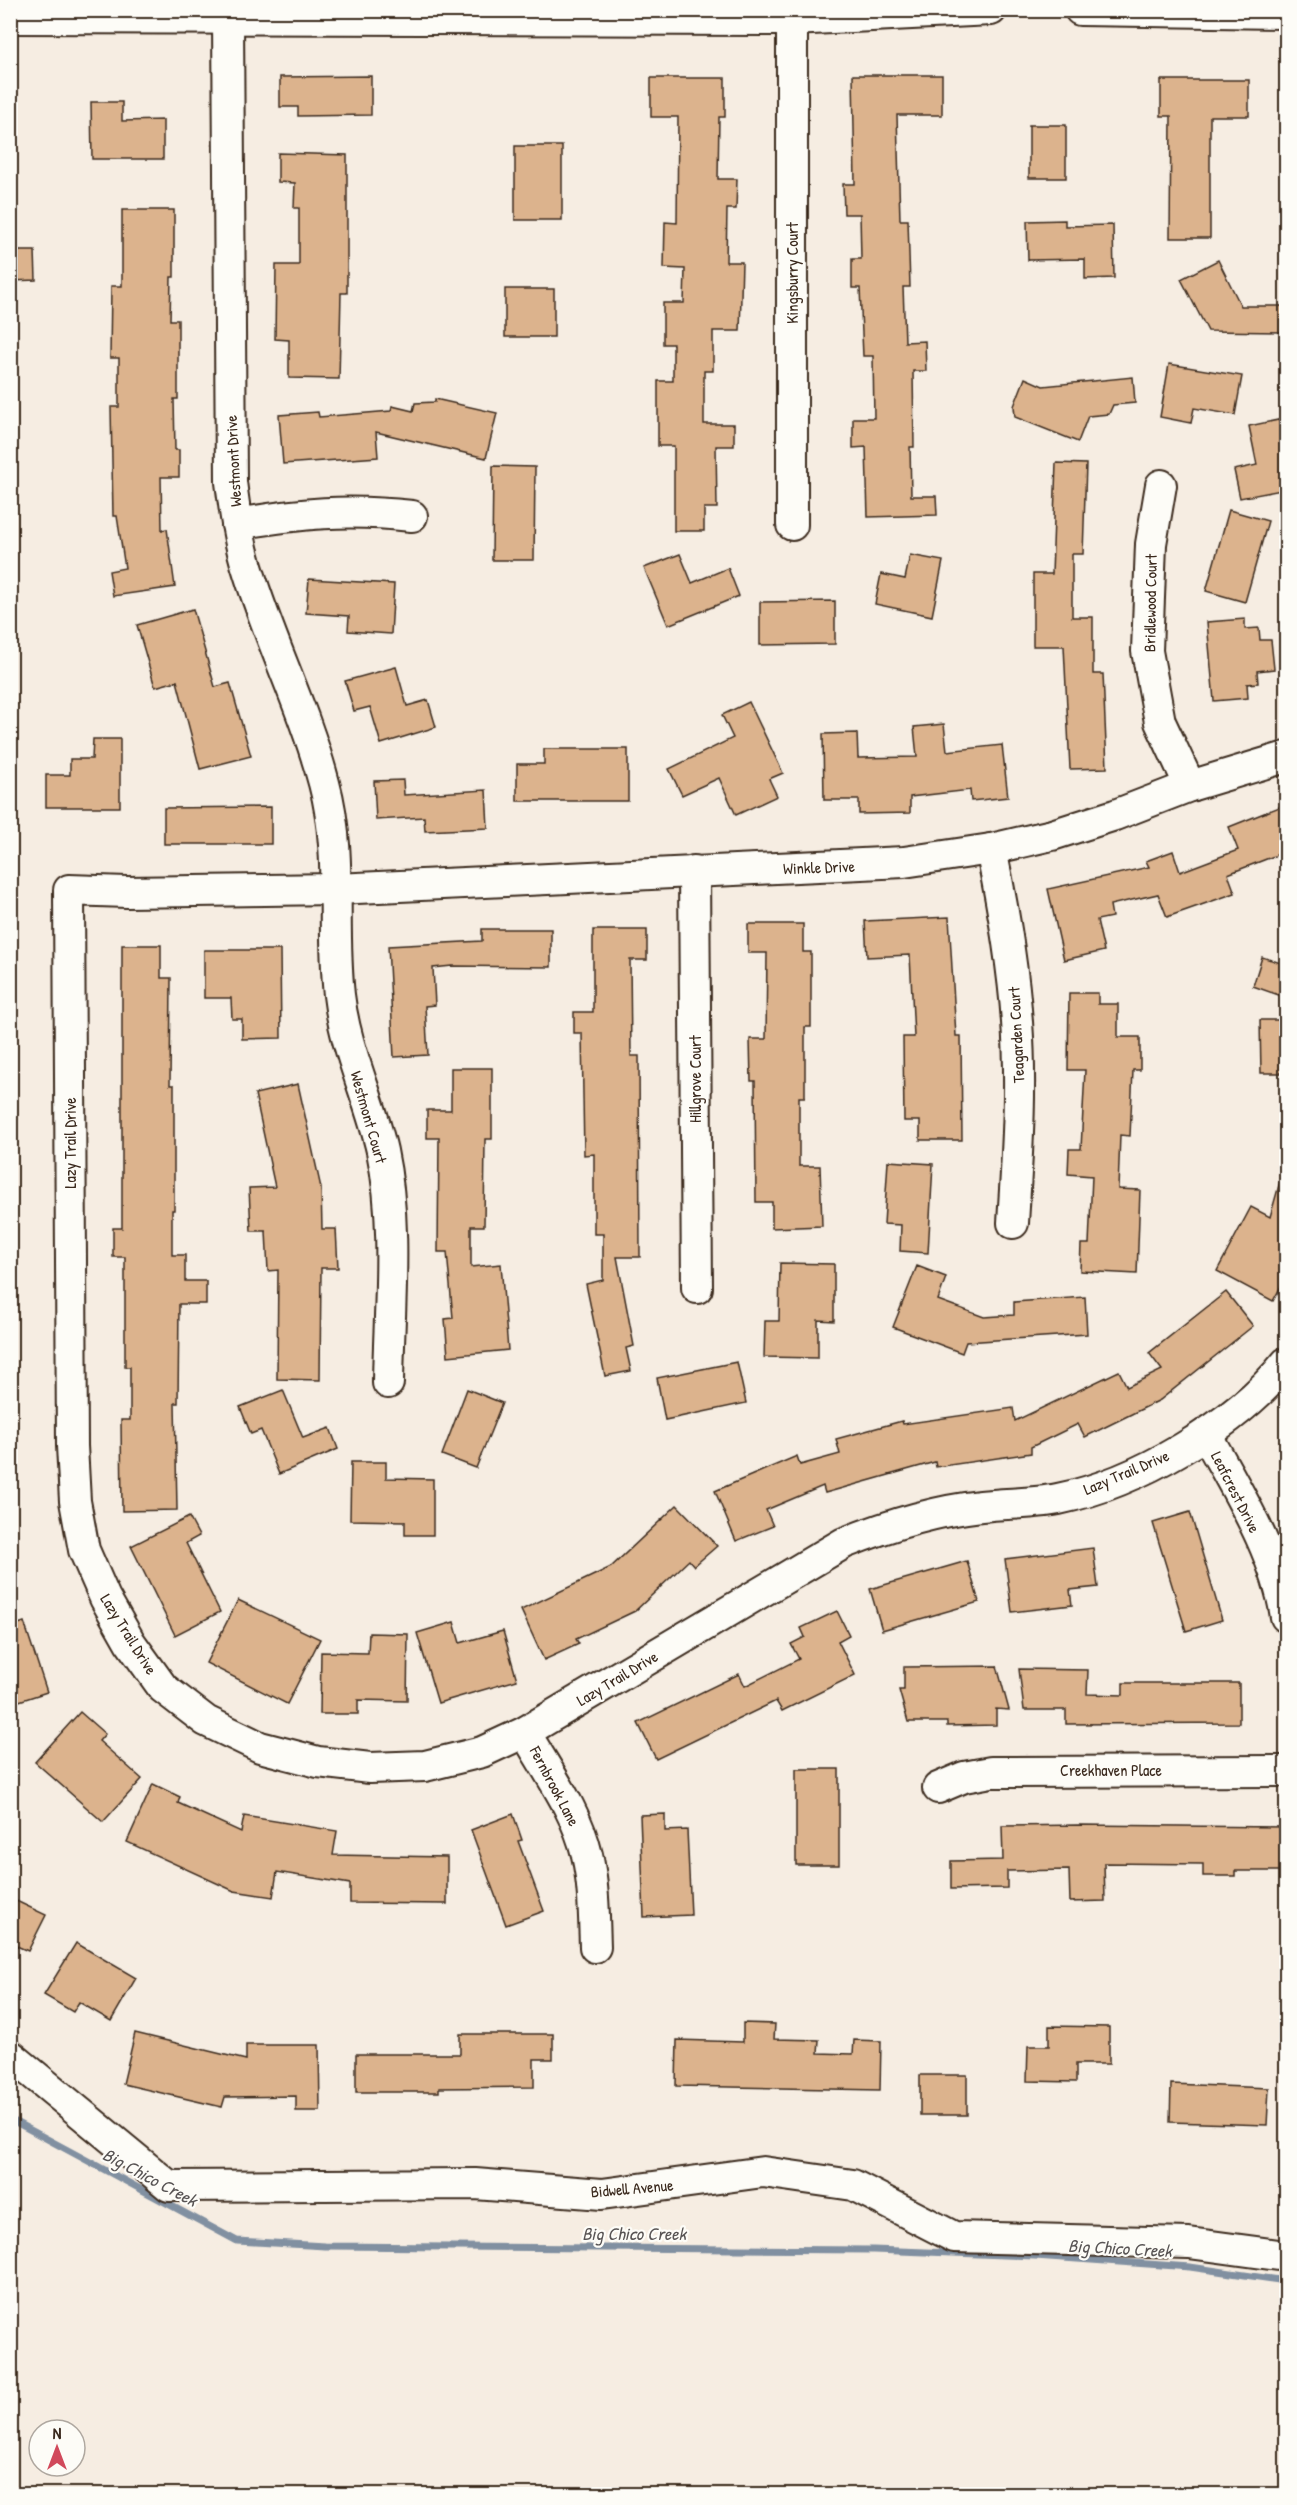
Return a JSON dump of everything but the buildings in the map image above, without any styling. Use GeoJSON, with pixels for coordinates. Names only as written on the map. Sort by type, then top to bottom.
{"type":"FeatureCollection","features":[{"type":"Feature","properties":{"kind":"street"},"geometry":{"type":"LineString","coordinates":[[10,18],[80,15],[792,21],[991,10]]}},
{"type":"Feature","properties":{"kind":"street"},"geometry":{"type":"LineString","coordinates":[[1080,10],[1287,13]]}},
{"type":"Feature","properties":{"kind":"street","name":"Westmont Drive"},"geometry":{"type":"LineString","coordinates":[[228,18],[231,482],[237,524],[248,572],[308,731],[324,782],[333,820],[336,889]]}},
{"type":"Feature","properties":{"kind":"street","name":"Kingsburry Court"},"geometry":{"type":"LineString","coordinates":[[792,21],[792,525]]}},
{"type":"Feature","properties":{"kind":"street","name":"Bridlewood Court"},"geometry":{"type":"LineString","coordinates":[[1161,485],[1150,544],[1147,651],[1160,722],[1190,786]]}},
{"type":"Feature","properties":{"kind":"street"},"geometry":{"type":"LineString","coordinates":[[237,524],[292,514],[340,511],[412,516]]}},
{"type":"Feature","properties":{"kind":"street","name":"Winkle Drive"},"geometry":{"type":"LineString","coordinates":[[336,889],[892,863],[991,849],[1052,835],[1115,815],[1190,786],[1287,757]]}},
{"type":"Feature","properties":{"kind":"street","name":"Teagarden Court"},"geometry":{"type":"LineString","coordinates":[[991,849],[1011,959],[1017,1024],[1019,1095],[1013,1223]]}},
{"type":"Feature","properties":{"kind":"street","name":"Hillgrove Court"},"geometry":{"type":"LineString","coordinates":[[694,871],[697,1288]]}},
{"type":"Feature","properties":{"kind":"street","name":"Westmont Court"},"geometry":{"type":"LineString","coordinates":[[336,889],[339,994],[345,1034],[382,1152],[388,1196],[388,1383]]}},
{"type":"Feature","properties":{"kind":"street","name":"Lazy Trail Drive"},"geometry":{"type":"LineString","coordinates":[[336,889],[127,892],[69,890],[72,1435],[75,1501],[84,1550],[105,1598],[125,1634],[163,1688],[206,1721],[260,1747],[318,1762],[370,1768],[424,1766],[482,1752],[525,1732],[844,1543],[889,1525],[942,1511],[1058,1499],[1101,1486],[1150,1465],[1206,1434],[1243,1407],[1287,1363]]}},
{"type":"Feature","properties":{"kind":"street","name":"Leafcrest Drive"},"geometry":{"type":"LineString","coordinates":[[1206,1434],[1257,1531],[1273,1568],[1287,1617]]}},
{"type":"Feature","properties":{"kind":"street","name":"Fernbrook Lane"},"geometry":{"type":"LineString","coordinates":[[525,1732],[575,1820],[587,1855],[593,1896],[595,1947]]}},
{"type":"Feature","properties":{"kind":"street","name":"Creekhaven Place"},"geometry":{"type":"LineString","coordinates":[[938,1788],[964,1778],[991,1772],[1287,1771]]}},
{"type":"Feature","properties":{"kind":"street","name":"Bidwell Avenue"},"geometry":{"type":"LineString","coordinates":[[10,2055],[169,2186],[475,2184],[602,2194],[763,2172],[853,2185],[954,2237],[1189,2244],[1287,2256]]}},
{"type":"Feature","properties":{"kind":"waterway","name":"Big Chico Creek"},"geometry":{"type":"LineString","coordinates":[[10,2119],[237,2241],[325,2246],[873,2250],[1035,2256],[1190,2267],[1286,2281]]}}]}
